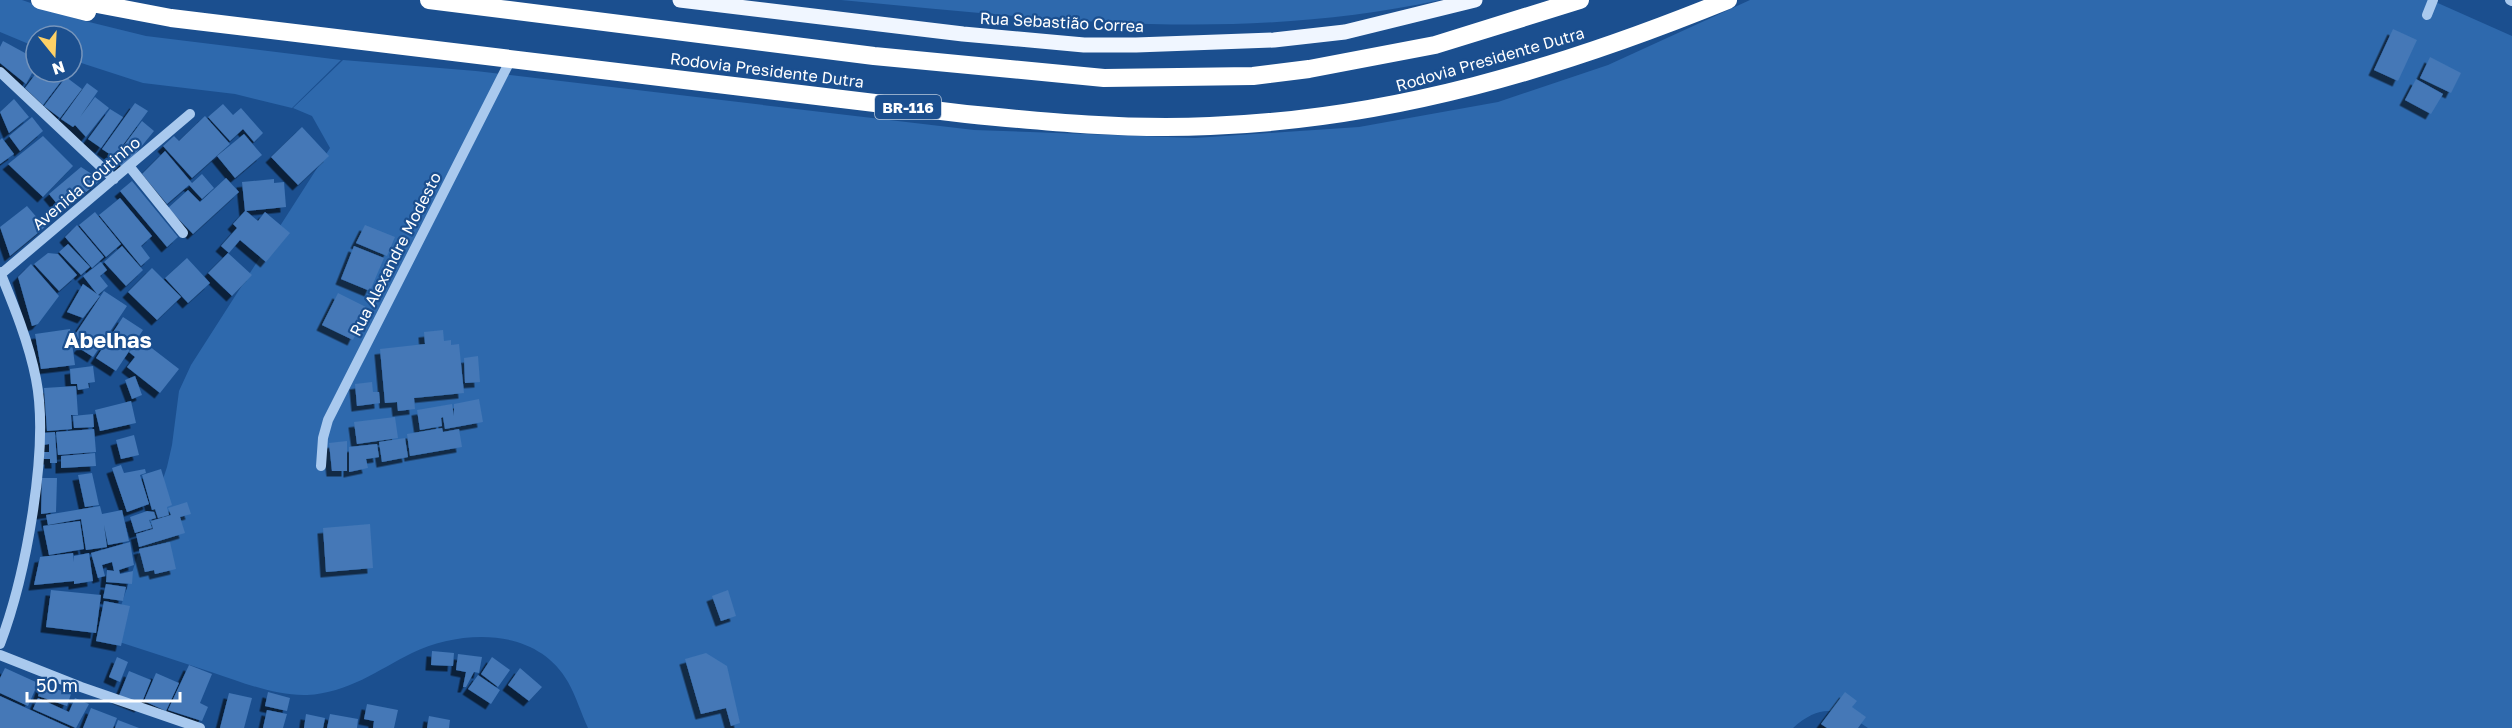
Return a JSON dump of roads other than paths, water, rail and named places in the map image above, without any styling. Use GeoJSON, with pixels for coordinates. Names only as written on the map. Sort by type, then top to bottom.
{"type":"FeatureCollection","features":[{"type":"Feature","properties":{"kind":"highway"},"geometry":{"type":"LineString","coordinates":[[40,0],[82,12],[168,26],[273,29]]}},
{"type":"Feature","properties":{"kind":"highway","name":"Rodovia Presidente Dutra"},"geometry":{"type":"LineString","coordinates":[[76,0],[171,18],[273,29],[510,61],[1057,123],[1209,126],[1311,119],[1389,107],[1447,94],[1564,61],[1728,0]]}},
{"type":"Feature","properties":{"kind":"highway","name":"Rodovia Presidente Dutra"},"geometry":{"type":"LineString","coordinates":[[429,0],[863,54],[1104,78],[1253,76],[1309,69],[1435,45],[1580,0]]}},
{"type":"Feature","properties":{"kind":"main road","name":"Rua Sebastião Correa"},"geometry":{"type":"LineString","coordinates":[[686,0],[963,34],[1084,45],[1136,45],[1274,40],[1345,32],[1475,0]]}},
{"type":"Feature","properties":{"kind":"street"},"geometry":{"type":"LineString","coordinates":[[2427,15],[2433,0]]}},
{"type":"Feature","properties":{"kind":"street","name":"Rua Alexandre Modesto"},"geometry":{"type":"LineString","coordinates":[[321,466],[323,438],[328,420],[510,61]]}},
{"type":"Feature","properties":{"kind":"street"},"geometry":{"type":"LineString","coordinates":[[0,72],[114,179]]}},
{"type":"Feature","properties":{"kind":"street","name":"Avenida Coutinho"},"geometry":{"type":"LineString","coordinates":[[1,273],[190,114]]}},
{"type":"Feature","properties":{"kind":"street"},"geometry":{"type":"LineString","coordinates":[[129,166],[183,233]]}},
{"type":"Feature","properties":{"kind":"street"},"geometry":{"type":"LineString","coordinates":[[0,644],[23,565],[29,531],[36,471],[39,411],[36,380],[1,273]]}},
{"type":"Feature","properties":{"kind":"street"},"geometry":{"type":"LineString","coordinates":[[0,655],[81,687],[200,728]]}},
{"type":"Feature","properties":{"kind":"district","name":"Abelhas"},"geometry":{"type":"Point","coordinates":[108,339]}}]}
